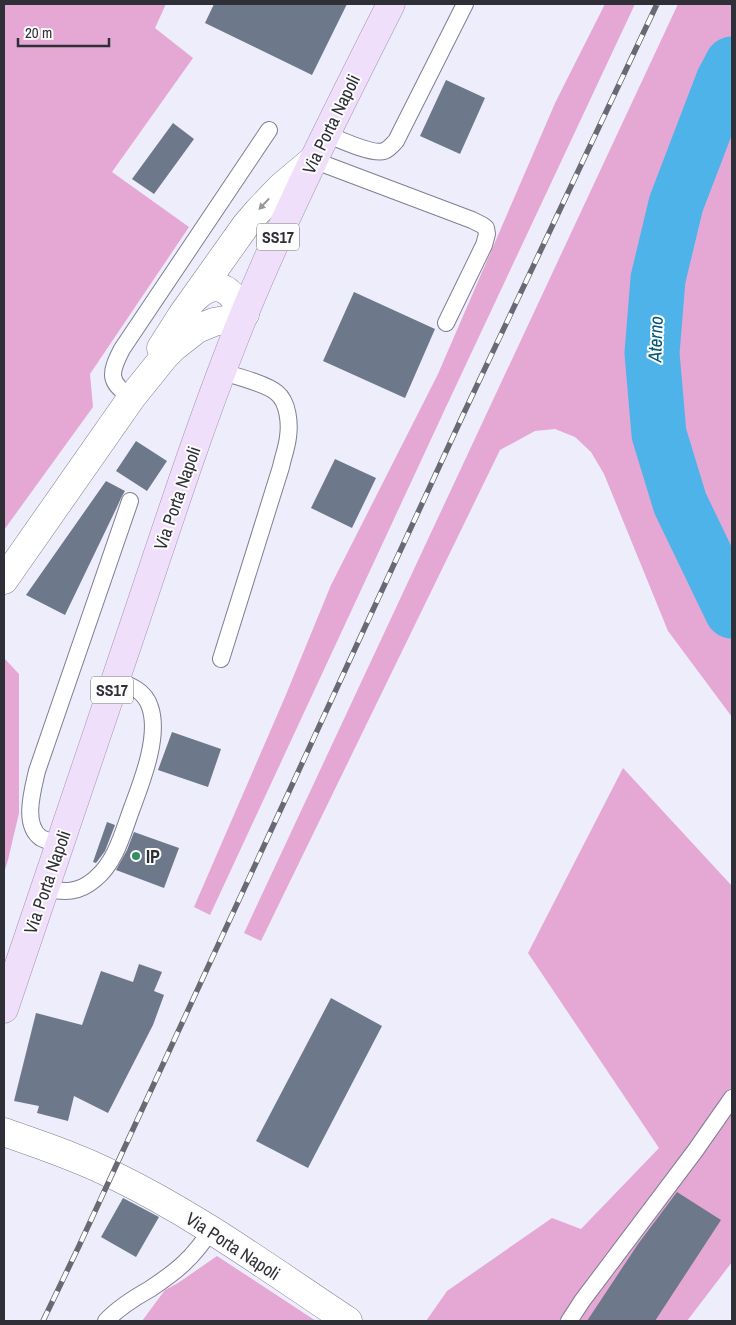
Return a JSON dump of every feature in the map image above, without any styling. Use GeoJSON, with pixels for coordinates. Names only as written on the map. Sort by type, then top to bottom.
{"type":"FeatureCollection","features":[{"type":"Feature","properties":{"kind":"main road","name":"Via Porta Napoli"},"geometry":{"type":"LineString","coordinates":[[4,1009],[182,483],[222,372],[276,241],[313,160],[391,4]]}},
{"type":"Feature","properties":{"kind":"main road"},"geometry":{"type":"LineString","coordinates":[[132,397],[165,341],[246,226],[281,187],[313,160]]}},
{"type":"Feature","properties":{"kind":"main road"},"geometry":{"type":"LineString","coordinates":[[4,580],[132,397],[165,356],[197,329],[207,324],[245,314],[236,299],[224,289],[208,288],[194,298]]}},
{"type":"Feature","properties":{"kind":"main road"},"geometry":{"type":"LineString","coordinates":[[186,337],[198,335],[211,340],[220,354],[222,372]]}},
{"type":"Feature","properties":{"kind":"main road","name":"Via Porta Napoli"},"geometry":{"type":"LineString","coordinates":[[4,1132],[62,1153],[136,1186],[211,1230],[348,1321]]}},
{"type":"Feature","properties":{"kind":"lane"},"geometry":{"type":"LineString","coordinates":[[326,134],[366,150],[383,152],[390,148],[396,141],[465,4]]}},
{"type":"Feature","properties":{"kind":"lane"},"geometry":{"type":"LineString","coordinates":[[132,397],[122,392],[116,384],[112,374],[114,364],[122,349],[269,130]]}},
{"type":"Feature","properties":{"kind":"lane"},"geometry":{"type":"LineString","coordinates":[[313,160],[472,220],[486,228],[487,234],[484,245],[446,323]]}},
{"type":"Feature","properties":{"kind":"lane"},"geometry":{"type":"LineString","coordinates":[[222,372],[267,387],[278,393],[288,416],[289,436],[222,658]]}},
{"type":"Feature","properties":{"kind":"lane"},"geometry":{"type":"LineString","coordinates":[[60,844],[40,837],[34,830],[30,818],[31,798],[37,771],[130,501]]}},
{"type":"Feature","properties":{"kind":"lane"},"geometry":{"type":"LineString","coordinates":[[45,888],[56,891],[72,891],[88,884],[101,874],[117,848],[144,774],[153,727],[150,708],[146,699],[138,690],[132,686],[115,681]]}},
{"type":"Feature","properties":{"kind":"lane"},"geometry":{"type":"LineString","coordinates":[[569,1321],[732,1098]]}},
{"type":"Feature","properties":{"kind":"lane"},"geometry":{"type":"LineString","coordinates":[[106,1321],[111,1315],[188,1260],[211,1230]]}},
{"type":"Feature","properties":{"kind":"shaded area"},"geometry":{"type":"Polygon","coordinates":[[[4,4],[166,4],[155,28],[193,58],[112,172],[189,227],[90,374],[93,407],[4,530],[4,4]]]}},
{"type":"Feature","properties":{"kind":"shaded area"},"geometry":{"type":"Polygon","coordinates":[[[605,4],[635,4],[210,915],[194,907],[285,697],[331,585],[438,374],[556,101],[605,4]]]}},
{"type":"Feature","properties":{"kind":"shaded area"},"geometry":{"type":"Polygon","coordinates":[[[678,4],[732,4],[732,717],[668,631],[604,474],[591,452],[575,437],[555,429],[535,431],[500,450],[261,941],[244,933],[678,4]]]}},
{"type":"Feature","properties":{"kind":"shaded area"},"geometry":{"type":"Polygon","coordinates":[[[4,658],[19,674],[19,813],[4,873],[4,658]]]}},
{"type":"Feature","properties":{"kind":"shaded area"},"geometry":{"type":"Polygon","coordinates":[[[623,768],[732,886],[732,1262],[687,1321],[426,1321],[447,1291],[552,1218],[581,1229],[659,1148],[528,953],[623,768]]]}},
{"type":"Feature","properties":{"kind":"shaded area"},"geometry":{"type":"Polygon","coordinates":[[[217,1256],[316,1321],[142,1321],[165,1290],[217,1256]]]}},
{"type":"Feature","properties":{"kind":"building"},"geometry":{"type":"Polygon","coordinates":[[[214,4],[347,4],[312,75],[205,23],[214,4]]]}},
{"type":"Feature","properties":{"kind":"building"},"geometry":{"type":"Polygon","coordinates":[[[446,80],[485,98],[460,154],[420,136],[446,80]]]}},
{"type":"Feature","properties":{"kind":"building"},"geometry":{"type":"Polygon","coordinates":[[[173,123],[194,139],[154,194],[132,179],[173,123]]]}},
{"type":"Feature","properties":{"kind":"building"},"geometry":{"type":"Polygon","coordinates":[[[354,292],[435,329],[405,398],[323,361],[354,292]]]}},
{"type":"Feature","properties":{"kind":"building"},"geometry":{"type":"Polygon","coordinates":[[[136,441],[167,461],[147,491],[116,471],[136,441]]]}},
{"type":"Feature","properties":{"kind":"building"},"geometry":{"type":"Polygon","coordinates":[[[335,459],[376,478],[352,528],[311,508],[335,459]]]}},
{"type":"Feature","properties":{"kind":"building"},"geometry":{"type":"Polygon","coordinates":[[[106,481],[125,491],[65,615],[26,595],[106,481]]]}},
{"type":"Feature","properties":{"kind":"building"},"geometry":{"type":"Polygon","coordinates":[[[172,732],[221,749],[208,787],[158,770],[172,732]]]}},
{"type":"Feature","properties":{"kind":"building"},"geometry":{"type":"Polygon","coordinates":[[[107,822],[115,825],[105,851],[96,863],[93,862],[107,822]]]}},
{"type":"Feature","properties":{"kind":"building"},"geometry":{"type":"Polygon","coordinates":[[[134,832],[179,848],[164,888],[116,870],[134,832]]]}},
{"type":"Feature","properties":{"kind":"building"},"geometry":{"type":"Polygon","coordinates":[[[139,964],[162,972],[154,991],[164,995],[153,1025],[108,1113],[74,1096],[68,1121],[37,1113],[39,1106],[14,1101],[36,1013],[82,1025],[101,971],[133,982],[139,964]]]}},
{"type":"Feature","properties":{"kind":"building"},"geometry":{"type":"Polygon","coordinates":[[[331,998],[382,1026],[308,1168],[256,1141],[331,998]]]}},
{"type":"Feature","properties":{"kind":"building"},"geometry":{"type":"Polygon","coordinates":[[[677,1192],[721,1220],[655,1321],[587,1321],[638,1244],[677,1192]]]}},
{"type":"Feature","properties":{"kind":"building"},"geometry":{"type":"Polygon","coordinates":[[[123,1198],[159,1217],[136,1257],[101,1237],[123,1198]]]}},
{"type":"Feature","properties":{"kind":"waterway","name":"Aterno"},"geometry":{"type":"LineString","coordinates":[[732,64],[723,81],[676,204],[658,279],[652,353],[659,434],[680,503],[732,611]]}},
{"type":"Feature","properties":{"kind":"railway"},"geometry":{"type":"LineString","coordinates":[[43,1321],[463,415],[657,4]]}},
{"type":"Feature","properties":{"kind":"place","name":"IP"},"geometry":{"type":"Point","coordinates":[136,856]}}]}
